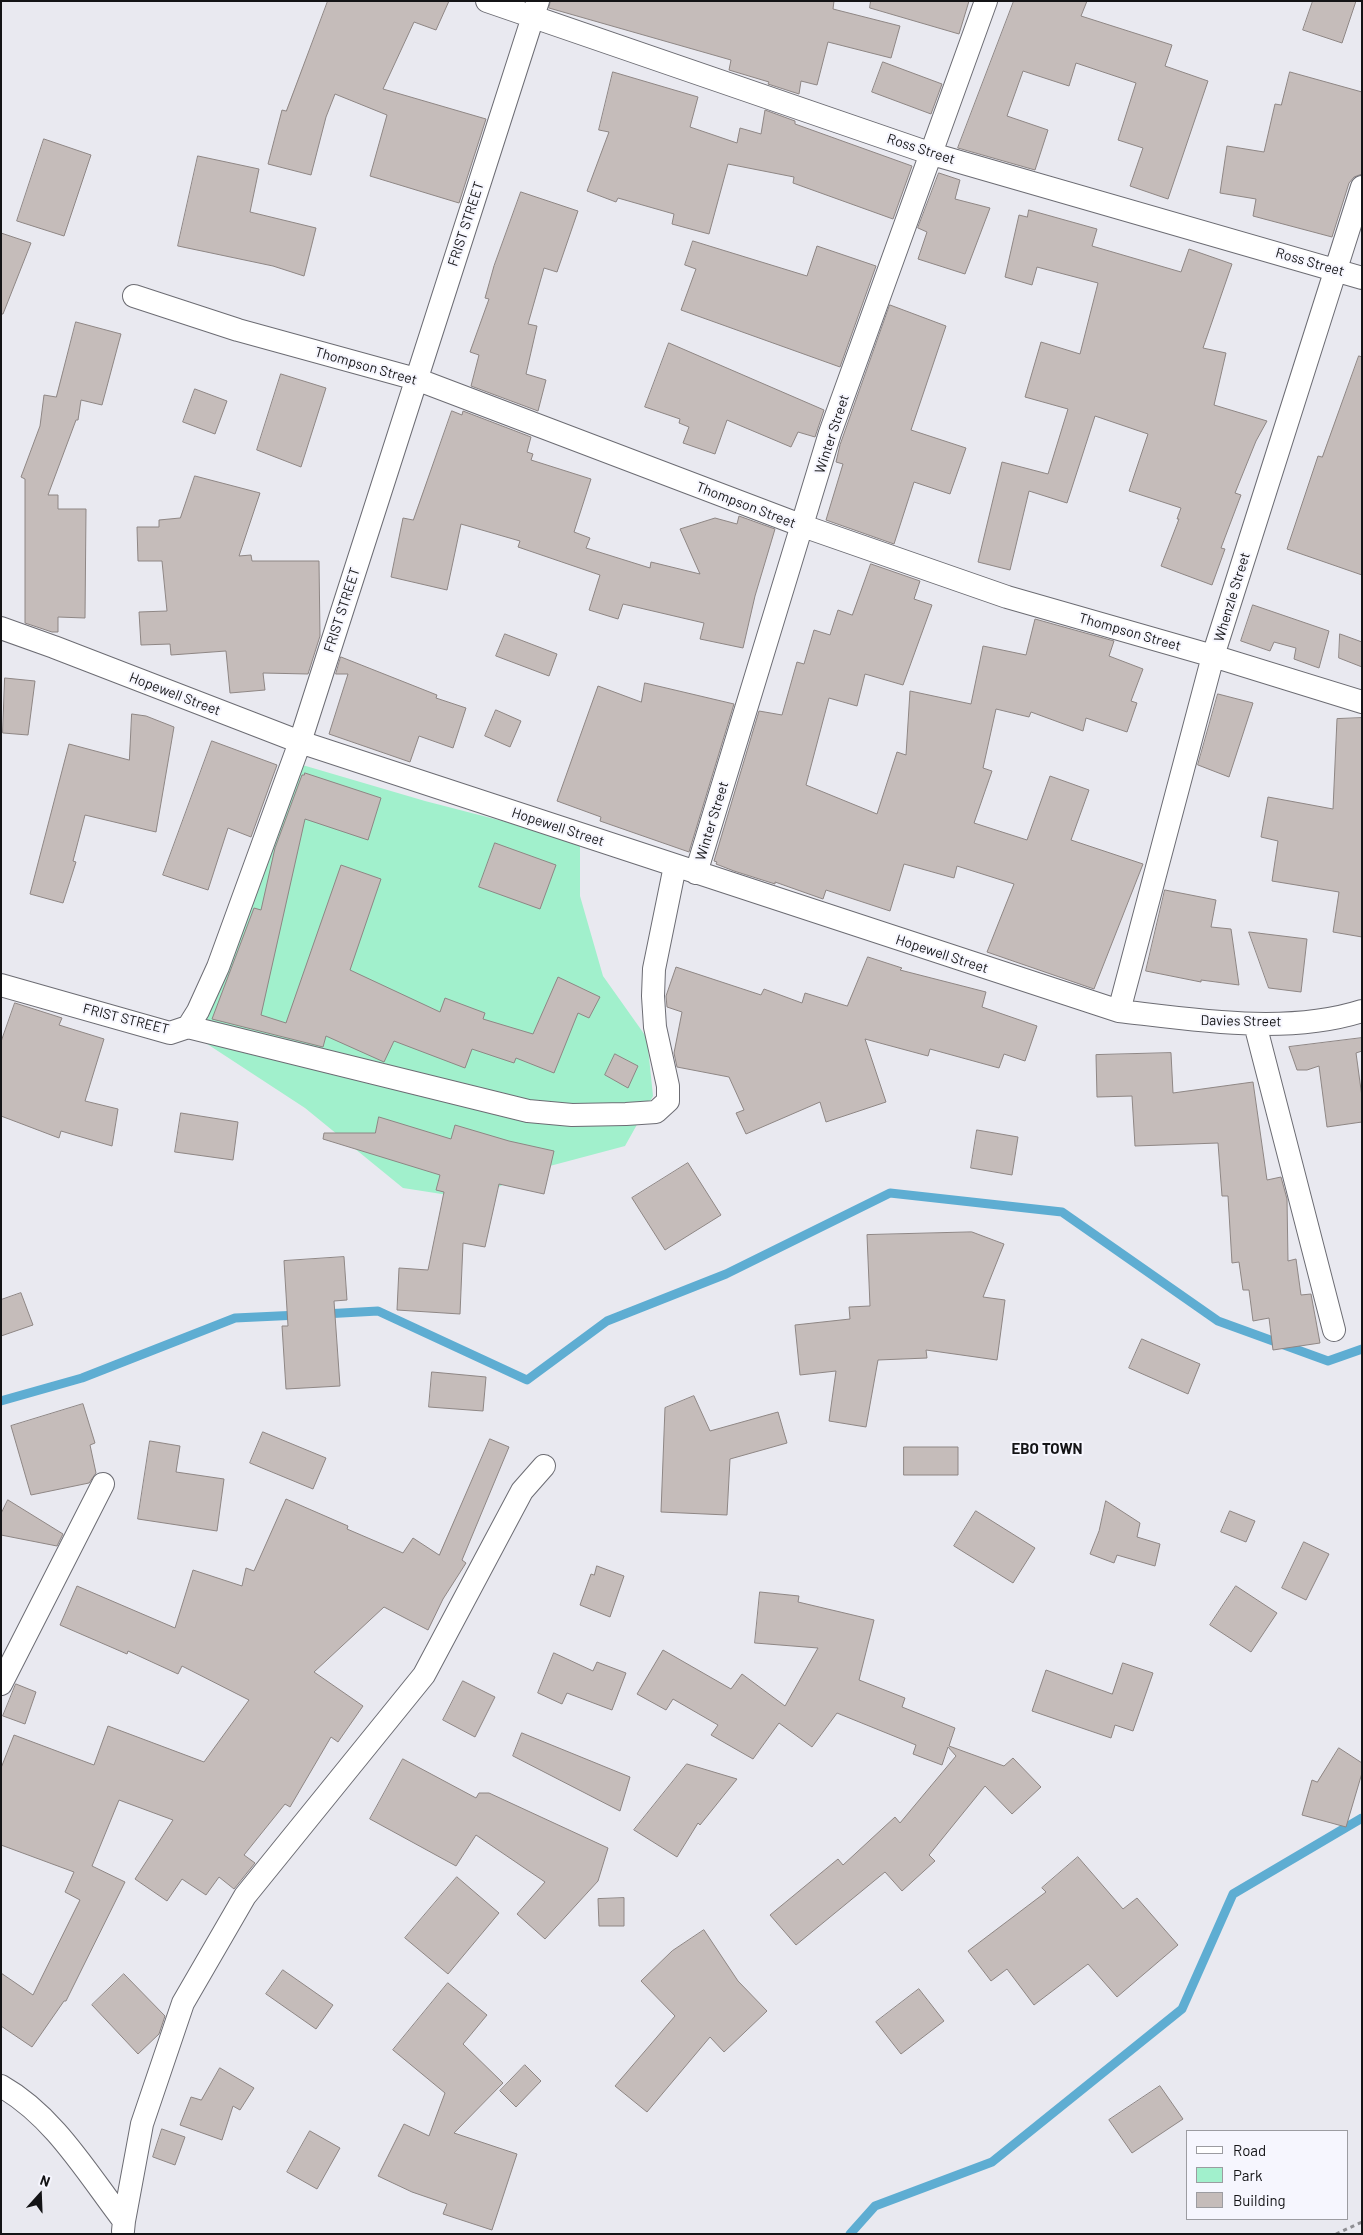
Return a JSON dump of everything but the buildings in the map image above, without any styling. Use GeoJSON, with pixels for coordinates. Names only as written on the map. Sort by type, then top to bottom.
{"type":"FeatureCollection","features":[{"type":"Feature","properties":{"kind":"street","name":"Ross Street"},"geometry":{"type":"LineString","coordinates":[[487,1],[536,9],[932,154],[1362,278]]}},
{"type":"Feature","properties":{"kind":"street","name":"Winter Street"},"geometry":{"type":"LineString","coordinates":[[188,1027],[528,1111],[572,1115],[656,1112],[668,1101],[668,1086],[655,1028],[654,969],[803,526],[830,433],[986,1]]}},
{"type":"Feature","properties":{"kind":"street","name":"FRIST STREET"},"geometry":{"type":"LineString","coordinates":[[1,985],[170,1033],[188,1027],[198,1011],[218,967],[300,742],[536,9]]}},
{"type":"Feature","properties":{"kind":"street","name":"Whenzle Street"},"geometry":{"type":"LineString","coordinates":[[1119,1011],[1213,656],[1362,187]]}},
{"type":"Feature","properties":{"kind":"street","name":"Thompson Street"},"geometry":{"type":"LineString","coordinates":[[134,296],[238,330],[416,380],[803,526],[1007,597],[1213,656],[1362,702]]}},
{"type":"Feature","properties":{"kind":"street","name":"Hopewell Street"},"geometry":{"type":"LineString","coordinates":[[1,628],[54,646],[300,742],[1119,1011]]}},
{"type":"Feature","properties":{"kind":"street","name":"Davies Street"},"geometry":{"type":"LineString","coordinates":[[1119,1011],[1194,1020],[1255,1024],[1309,1021],[1362,1011]]}},
{"type":"Feature","properties":{"kind":"street"},"geometry":{"type":"LineString","coordinates":[[1255,1024],[1334,1330]]}},
{"type":"Feature","properties":{"kind":"street"},"geometry":{"type":"LineString","coordinates":[[123,2227],[142,2124],[183,2003],[245,1896],[424,1675],[522,1492],[544,1466]]}},
{"type":"Feature","properties":{"kind":"street"},"geometry":{"type":"LineString","coordinates":[[1,1684],[103,1484]]}},
{"type":"Feature","properties":{"kind":"street"},"geometry":{"type":"LineString","coordinates":[[1,2086],[22,2098],[51,2127],[123,2227]]}},
{"type":"Feature","properties":{"kind":"path"},"geometry":{"type":"LineString","coordinates":[[1336,2234],[1362,2222]]}},
{"type":"Feature","properties":{"kind":"green space"},"geometry":{"type":"Polygon","coordinates":[[[299,764],[425,801],[580,841],[580,896],[603,976],[647,1038],[653,1096],[625,1146],[531,1171],[474,1199],[403,1188],[305,1108],[198,1038],[299,764]]]}},
{"type":"Feature","properties":{"kind":"waterway"},"geometry":{"type":"LineString","coordinates":[[324,1314],[378,1311],[527,1380],[607,1321],[726,1274],[890,1193],[1062,1212],[1218,1321],[1328,1361],[1362,1349]]}},
{"type":"Feature","properties":{"kind":"waterway"},"geometry":{"type":"LineString","coordinates":[[1,1401],[82,1378],[235,1318],[299,1315]]}},
{"type":"Feature","properties":{"kind":"waterway"},"geometry":{"type":"LineString","coordinates":[[850,2234],[875,2206],[992,2162],[1182,2009],[1233,1894],[1362,1818]]}},
{"type":"Feature","properties":{"kind":"district","name":"EBO TOWN"},"geometry":{"type":"Point","coordinates":[1047,1449]}}]}
